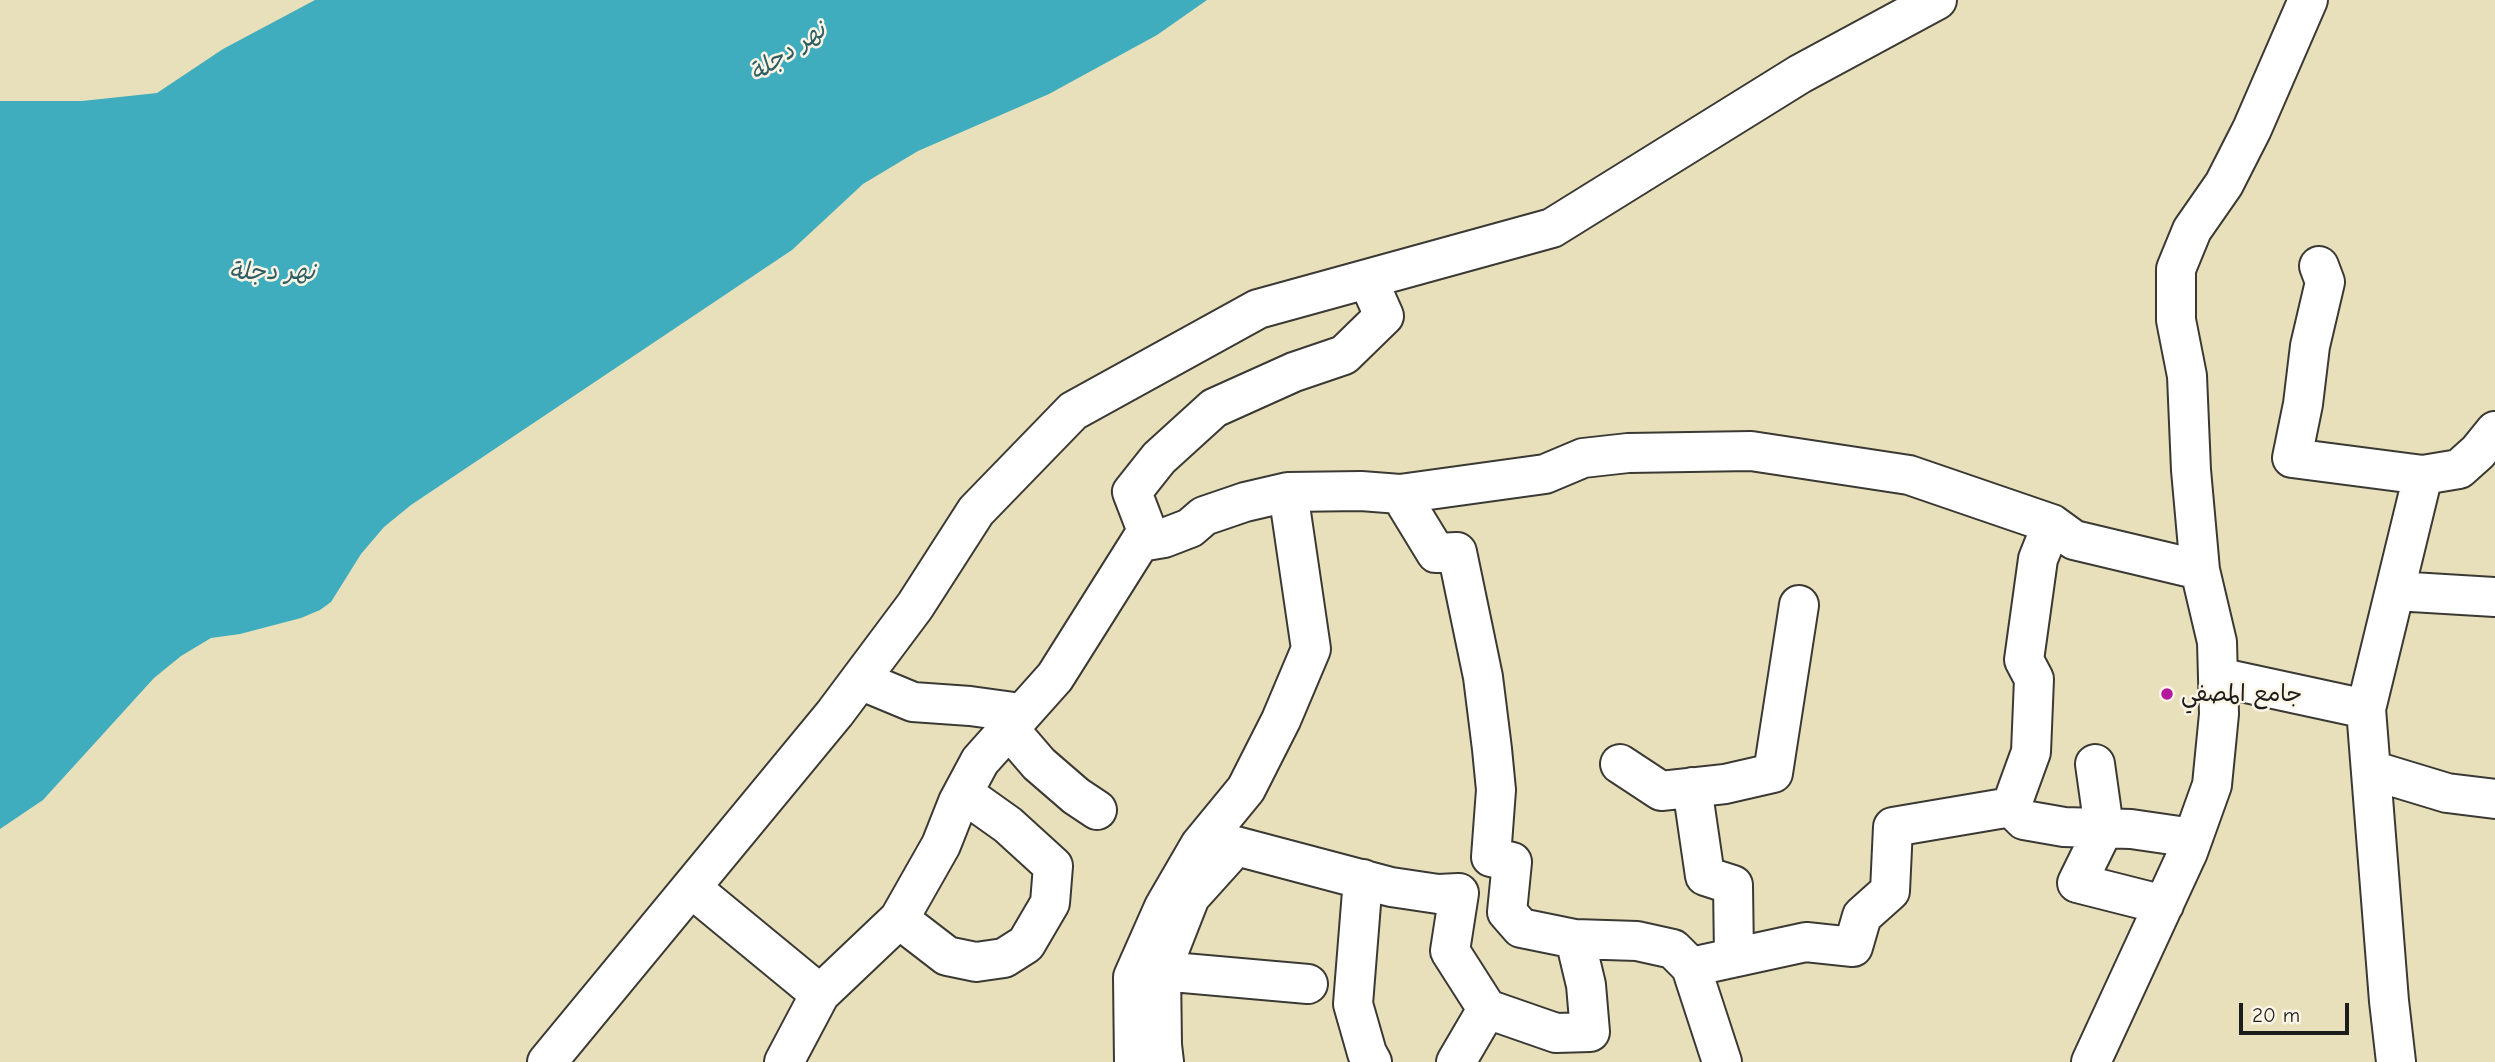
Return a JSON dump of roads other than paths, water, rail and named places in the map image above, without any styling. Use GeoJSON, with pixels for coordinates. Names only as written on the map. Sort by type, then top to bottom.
{"type":"FeatureCollection","features":[{"type":"Feature","properties":{"kind":"street"},"geometry":{"type":"LineString","coordinates":[[547,1062],[860,680],[915,606],[976,511],[1073,411],[1258,309],[1552,228],[1800,74],[1937,0]]}},
{"type":"Feature","properties":{"kind":"street"},"geometry":{"type":"LineString","coordinates":[[2091,1062],[2193,838],[2211,785],[2219,714],[2217,642],[2200,570],[2191,470],[2188,376],[2176,320],[2176,269],[2192,230],[2224,184],[2252,129],[2308,0]]}},
{"type":"Feature","properties":{"kind":"street"},"geometry":{"type":"LineString","coordinates":[[2319,266],[2325,282],[2310,346],[2303,404],[2292,458],[2423,475],[2459,469],[2478,452],[2495,431]]}},
{"type":"Feature","properties":{"kind":"street"},"geometry":{"type":"LineString","coordinates":[[784,1062],[820,994],[899,919],[941,845],[979,761],[1055,677],[1147,531],[1132,492],[1160,458],[1214,408],[1294,372],[1344,355],[1384,316],[1368,280]]}},
{"type":"Feature","properties":{"kind":"street"},"geometry":{"type":"LineString","coordinates":[[1140,542],[1164,538],[1190,528],[1204,516],[1245,502],[1288,492],[1361,491],[1399,494],[1545,474],[1583,458],[1628,453],[1751,451],[1909,475],[2052,524],[2074,540],[2200,570]]}},
{"type":"Feature","properties":{"kind":"street"},"geometry":{"type":"LineString","coordinates":[[2396,1062],[2366,709],[2423,475]]}},
{"type":"Feature","properties":{"kind":"street"},"geometry":{"type":"LineString","coordinates":[[1134,1062],[1133,977],[1164,906],[1200,845],[1246,789],[1281,720],[1311,649],[1288,492]]}},
{"type":"Feature","properties":{"kind":"street"},"geometry":{"type":"LineString","coordinates":[[1399,494],[1436,553],[1457,552],[1483,677],[1492,749],[1496,790],[1491,857],[1512,862],[1507,912],[1521,928],[1575,939],[1637,941],[1674,949],[1691,967],[1723,1062]]}},
{"type":"Feature","properties":{"kind":"street"},"geometry":{"type":"LineString","coordinates":[[2011,807],[2031,752],[2034,679],[2024,660],[2038,559],[2052,524]]}},
{"type":"Feature","properties":{"kind":"street"},"geometry":{"type":"LineString","coordinates":[[2395,591],[2495,597]]}},
{"type":"Feature","properties":{"kind":"street"},"geometry":{"type":"LineString","coordinates":[[1620,764],[1661,791],[1724,784],[1773,773],[1799,605]]}},
{"type":"Feature","properties":{"kind":"street"},"geometry":{"type":"LineString","coordinates":[[2218,677],[2366,709]]}},
{"type":"Feature","properties":{"kind":"street"},"geometry":{"type":"LineString","coordinates":[[860,680],[913,702],[970,706],[1015,721],[1039,764],[1097,810]]}},
{"type":"Feature","properties":{"kind":"street"},"geometry":{"type":"LineString","coordinates":[[2095,764],[2104,828],[2077,883],[2164,905]]}},
{"type":"Feature","properties":{"kind":"street"},"geometry":{"type":"LineString","coordinates":[[2371,770],[2447,793],[2495,799]]}},
{"type":"Feature","properties":{"kind":"street"},"geometry":{"type":"LineString","coordinates":[[1692,787],[1705,876],[1733,885],[1734,957]]}},
{"type":"Feature","properties":{"kind":"street"},"geometry":{"type":"LineString","coordinates":[[899,919],[947,956],[976,962],[1004,958],[1026,944],[1050,903],[1053,866],[1008,825],[963,793]]}},
{"type":"Feature","properties":{"kind":"street"},"geometry":{"type":"LineString","coordinates":[[2011,807],[2024,820],[2064,827],[2131,829],[2193,838]]}},
{"type":"Feature","properties":{"kind":"street"},"geometry":{"type":"LineString","coordinates":[[1691,967],[1806,942],[1853,947],[1861,916],[1890,891],[1893,827],[2011,807]]}},
{"type":"Feature","properties":{"kind":"street"},"geometry":{"type":"LineString","coordinates":[[1164,1062],[1161,971],[1190,897],[1236,846],[1391,887],[1438,894],[1459,893],[1450,951],[1487,1009],[1556,1033],[1590,1032],[1586,985],[1575,939]]}},
{"type":"Feature","properties":{"kind":"street"},"geometry":{"type":"LineString","coordinates":[[1363,879],[1353,1004],[1372,1062]]}},
{"type":"Feature","properties":{"kind":"street"},"geometry":{"type":"LineString","coordinates":[[689,891],[701,896],[820,994]]}},
{"type":"Feature","properties":{"kind":"street"},"geometry":{"type":"LineString","coordinates":[[1161,971],[1308,984]]}},
{"type":"Feature","properties":{"kind":"street"},"geometry":{"type":"LineString","coordinates":[[1456,1062],[1487,1009]]}},
{"type":"Feature","properties":{"kind":"water","name":"نهر دجلة"},"geometry":{"type":"Polygon","coordinates":[[[0,0],[1207,0],[1157,35],[1049,94],[918,151],[863,184],[792,250],[411,505],[384,527],[361,554],[331,602],[320,610],[301,618],[240,634],[211,638],[181,656],[154,678],[43,800],[0,829],[0,0]]]}},
{"type":"Feature","properties":{"kind":"place","name":"جامع المصفي"},"geometry":{"type":"Point","coordinates":[2167,694]}}]}
